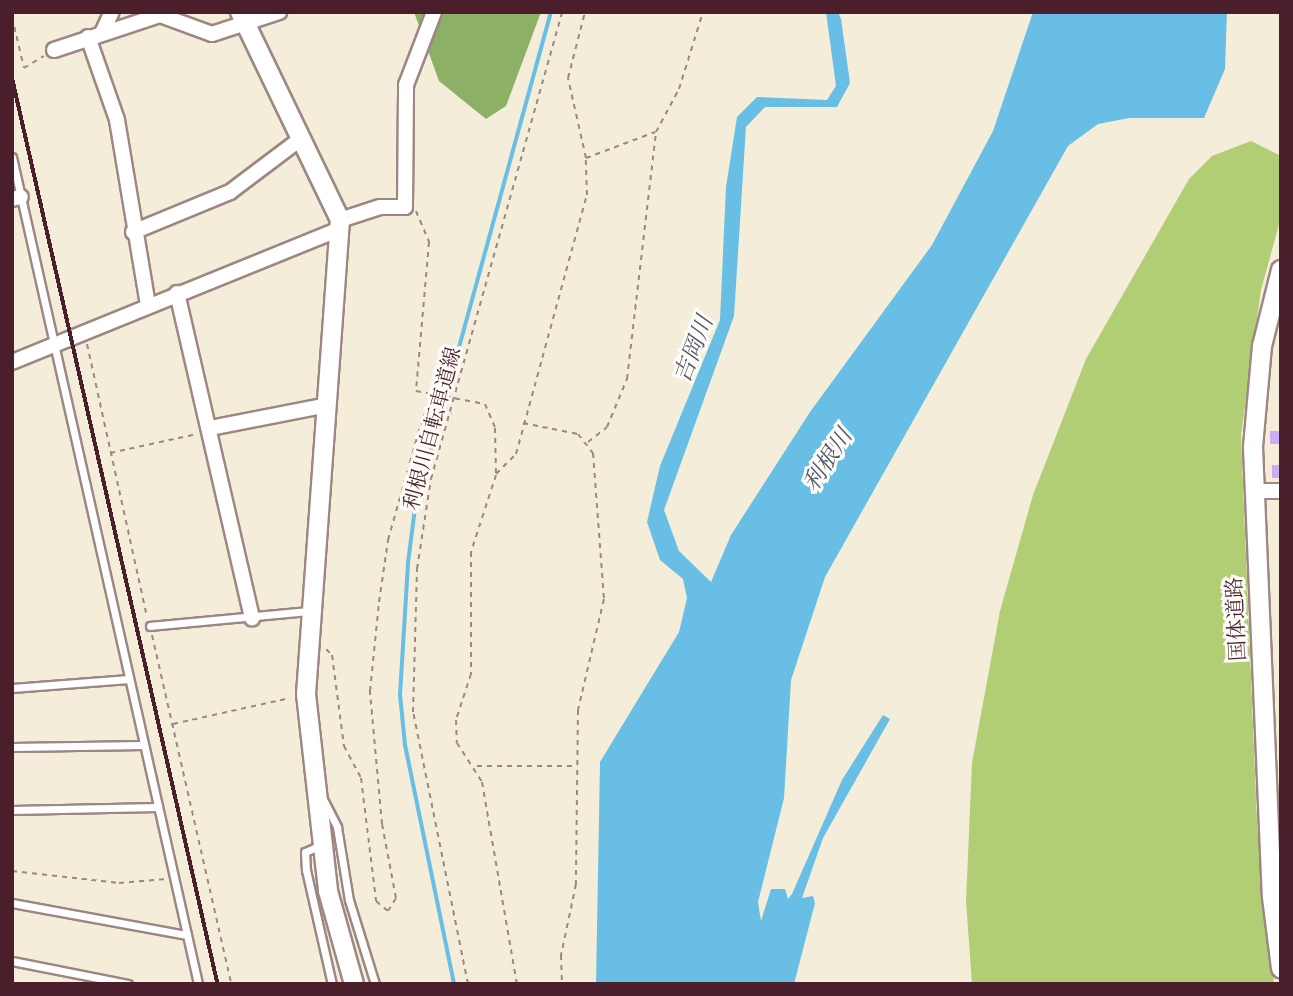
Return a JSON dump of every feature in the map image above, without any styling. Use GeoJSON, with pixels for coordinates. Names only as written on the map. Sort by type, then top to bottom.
{"type":"FeatureCollection","features":[{"type":"Feature","properties":{"kind":"street"},"geometry":{"type":"LineString","coordinates":[[95,35],[112,12]]}},
{"type":"Feature","properties":{"kind":"street"},"geometry":{"type":"LineString","coordinates":[[54,50],[170,13],[212,34],[241,17],[279,12]]}},
{"type":"Feature","properties":{"kind":"street"},"geometry":{"type":"LineString","coordinates":[[12,362],[380,207],[405,207],[407,85],[432,13]]}},
{"type":"Feature","properties":{"kind":"street"},"geometry":{"type":"LineString","coordinates":[[241,17],[340,225],[323,406],[306,694],[313,793],[321,845],[354,984]]}},
{"type":"Feature","properties":{"kind":"street"},"geometry":{"type":"LineString","coordinates":[[95,35],[117,120],[133,232],[148,305]]}},
{"type":"Feature","properties":{"kind":"street"},"geometry":{"type":"LineString","coordinates":[[133,232],[230,192],[299,140]]}},
{"type":"Feature","properties":{"kind":"street","name":"国体道路"},"geometry":{"type":"LineString","coordinates":[[1281,270],[1254,407],[1253,491],[1273,686],[1276,897],[1281,968]]}},
{"type":"Feature","properties":{"kind":"street"},"geometry":{"type":"LineString","coordinates":[[177,293],[252,618]]}},
{"type":"Feature","properties":{"kind":"street"},"geometry":{"type":"LineString","coordinates":[[210,429],[323,406]]}},
{"type":"Feature","properties":{"kind":"street"},"geometry":{"type":"LineString","coordinates":[[1253,491],[1281,491]]}},
{"type":"Feature","properties":{"kind":"lane"},"geometry":{"type":"LineString","coordinates":[[12,158],[17,198],[55,345],[198,984]]}},
{"type":"Feature","properties":{"kind":"lane"},"geometry":{"type":"LineString","coordinates":[[150,626],[310,611]]}},
{"type":"Feature","properties":{"kind":"lane"},"geometry":{"type":"LineString","coordinates":[[12,688],[129,679]]}},
{"type":"Feature","properties":{"kind":"lane"},"geometry":{"type":"LineString","coordinates":[[12,747],[144,746]]}},
{"type":"Feature","properties":{"kind":"lane"},"geometry":{"type":"LineString","coordinates":[[313,793],[319,791],[337,827],[349,900],[375,984]]}},
{"type":"Feature","properties":{"kind":"lane"},"geometry":{"type":"LineString","coordinates":[[12,810],[158,807]]}},
{"type":"Feature","properties":{"kind":"lane"},"geometry":{"type":"LineString","coordinates":[[321,845],[305,852],[306,870],[332,984]]}},
{"type":"Feature","properties":{"kind":"lane"},"geometry":{"type":"LineString","coordinates":[[12,903],[187,935]]}},
{"type":"Feature","properties":{"kind":"lane"},"geometry":{"type":"LineString","coordinates":[[12,961],[128,984]]}},
{"type":"Feature","properties":{"kind":"path","name":"利根川自転車道線"},"geometry":{"type":"LineString","coordinates":[[468,984],[411,689],[426,498],[457,398],[562,12]]}},
{"type":"Feature","properties":{"kind":"path"},"geometry":{"type":"LineString","coordinates":[[496,475],[516,454],[587,195],[586,158],[568,78],[585,12]]}},
{"type":"Feature","properties":{"kind":"path"},"geometry":{"type":"LineString","coordinates":[[587,443],[607,427],[627,379],[656,132],[678,89],[703,12]]}},
{"type":"Feature","properties":{"kind":"path"},"geometry":{"type":"LineString","coordinates":[[12,17],[24,68],[54,50]]}},
{"type":"Feature","properties":{"kind":"path"},"geometry":{"type":"LineString","coordinates":[[586,158],[656,132]]}},
{"type":"Feature","properties":{"kind":"path"},"geometry":{"type":"LineString","coordinates":[[405,207],[422,215],[429,242],[414,386],[485,404],[493,416],[496,475],[471,552],[471,674],[456,720],[457,743],[477,766],[517,984]]}},
{"type":"Feature","properties":{"kind":"path"},"geometry":{"type":"LineString","coordinates":[[84,333],[109,454],[231,984]]}},
{"type":"Feature","properties":{"kind":"path"},"geometry":{"type":"LineString","coordinates":[[320,647],[332,654],[344,746],[361,778],[376,901],[388,911],[396,898],[370,691],[379,602],[388,540],[423,416],[432,409],[452,414]]}},
{"type":"Feature","properties":{"kind":"path"},"geometry":{"type":"LineString","coordinates":[[523,423],[578,434],[587,443],[604,599],[578,710],[574,766],[576,884],[561,955],[562,984]]}},
{"type":"Feature","properties":{"kind":"path"},"geometry":{"type":"LineString","coordinates":[[109,454],[210,429]]}},
{"type":"Feature","properties":{"kind":"path"},"geometry":{"type":"LineString","coordinates":[[172,725],[306,694]]}},
{"type":"Feature","properties":{"kind":"path"},"geometry":{"type":"LineString","coordinates":[[477,766],[574,766]]}},
{"type":"Feature","properties":{"kind":"path"},"geometry":{"type":"LineString","coordinates":[[12,871],[119,883],[174,878]]}},
{"type":"Feature","properties":{"kind":"green space"},"geometry":{"type":"Polygon","coordinates":[[[414,12],[541,12],[506,106],[486,119],[439,81],[414,12]]]}},
{"type":"Feature","properties":{"kind":"green space"},"geometry":{"type":"Polygon","coordinates":[[[1251,141],[1281,156],[1281,217],[1261,290],[1241,435],[1257,822],[1274,984],[972,984],[966,901],[972,763],[1000,611],[1033,495],[1086,359],[1189,179],[1212,156],[1251,141]]]}},
{"type":"Feature","properties":{"kind":"water","name":"利根川"},"geometry":{"type":"Polygon","coordinates":[[[826,12],[838,12],[841,19],[850,83],[837,107],[765,107],[746,127],[734,316],[664,510],[679,551],[711,582],[731,535],[810,412],[932,245],[993,131],[1033,12],[1227,12],[1225,69],[1204,118],[1129,118],[1098,124],[1068,146],[825,577],[791,680],[784,798],[758,902],[761,921],[771,889],[785,889],[788,899],[792,894],[842,780],[883,715],[890,719],[823,838],[802,898],[813,896],[815,903],[794,984],[596,984],[600,762],[679,632],[687,598],[683,579],[660,560],[647,522],[660,466],[720,320],[726,187],[737,117],[757,97],[827,100],[836,86],[826,12]]]}},
{"type":"Feature","properties":{"kind":"building"},"geometry":{"type":"Polygon","coordinates":[[[1270,431],[1281,431],[1281,444],[1270,444],[1270,431]]]}},
{"type":"Feature","properties":{"kind":"building"},"geometry":{"type":"Polygon","coordinates":[[[1272,465],[1281,465],[1281,478],[1272,478],[1272,465]]]}},
{"type":"Feature","properties":{"kind":"waterway"},"geometry":{"type":"LineString","coordinates":[[454,984],[405,745],[400,695],[408,563],[415,508],[551,12]]}},
{"type":"Feature","properties":{"kind":"railway"},"geometry":{"type":"LineString","coordinates":[[12,76],[218,984]]}},
{"type":"Feature","properties":{"kind":"water label","name":"吉岡川"},"geometry":{"type":"Point","coordinates":[695,350]}}]}
